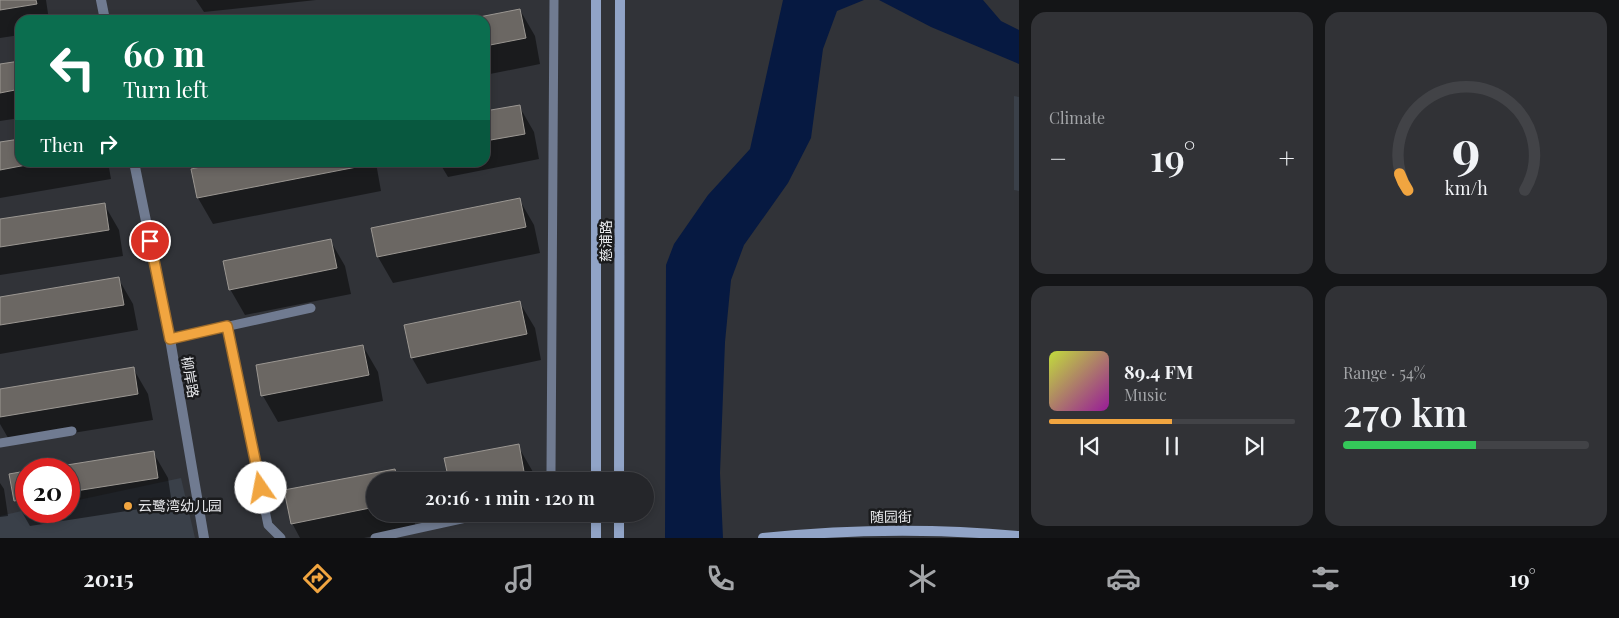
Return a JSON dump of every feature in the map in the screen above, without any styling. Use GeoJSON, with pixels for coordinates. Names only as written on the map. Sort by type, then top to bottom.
{"type":"FeatureCollection","features":[{"type":"Feature","properties":{"kind":"street"},"geometry":{"type":"LineString","coordinates":[[101,0],[104,15]]}},
{"type":"Feature","properties":{"kind":"street","name":"慈浦路"},"geometry":{"type":"LineString","coordinates":[[596,0],[596,472]]}},
{"type":"Feature","properties":{"kind":"street","name":"慈浦路"},"geometry":{"type":"LineString","coordinates":[[619,472],[620,0]]}},
{"type":"Feature","properties":{"kind":"street","name":"柳岸路"},"geometry":{"type":"LineString","coordinates":[[135,167],[170,339],[204,538]]}},
{"type":"Feature","properties":{"kind":"street"},"geometry":{"type":"LineString","coordinates":[[596,522],[596,538]]}},
{"type":"Feature","properties":{"kind":"street"},"geometry":{"type":"LineString","coordinates":[[619,522],[619,538]]}},
{"type":"Feature","properties":{"kind":"street","name":"随园街"},"geometry":{"type":"LineString","coordinates":[[763,538],[818,532],[909,530],[1019,536]]}},
{"type":"Feature","properties":{"kind":"lane"},"geometry":{"type":"LineString","coordinates":[[551,472],[554,0]]}},
{"type":"Feature","properties":{"kind":"lane"},"geometry":{"type":"LineString","coordinates":[[170,339],[311,308]]}},
{"type":"Feature","properties":{"kind":"lane"},"geometry":{"type":"LineString","coordinates":[[227,326],[268,524],[281,538]]}},
{"type":"Feature","properties":{"kind":"lane"},"geometry":{"type":"LineString","coordinates":[[0,443],[72,431]]}},
{"type":"Feature","properties":{"kind":"lane"},"geometry":{"type":"LineString","coordinates":[[376,538],[448,522]]}},
{"type":"Feature","properties":{"kind":"shaded area"},"geometry":{"type":"Polygon","coordinates":[[[1014,96],[1019,97],[1019,191],[1014,190],[1014,96]]]}},
{"type":"Feature","properties":{"kind":"shaded area","name":"云鹭湾幼儿园"},"geometry":{"type":"Polygon","coordinates":[[[181,478],[195,538],[0,538],[0,516],[15,513],[15,523],[80,523],[80,500],[181,478]]]}},
{"type":"Feature","properties":{"kind":"water"},"geometry":{"type":"Polygon","coordinates":[[[783,0],[864,0],[837,11],[823,49],[811,138],[788,183],[744,245],[731,280],[725,342],[720,473],[723,538],[665,538],[666,265],[674,244],[708,195],[750,149],[783,0]]]}},
{"type":"Feature","properties":{"kind":"water"},"geometry":{"type":"Polygon","coordinates":[[[879,0],[983,0],[1001,21],[1019,30],[1019,64],[931,27],[879,0]]]}},
{"type":"Feature","properties":{"kind":"building"},"geometry":{"type":"Polygon","coordinates":[[[0,0],[36,0],[37,4],[0,10],[0,0]]]}},
{"type":"Feature","properties":{"kind":"building"},"geometry":{"type":"Polygon","coordinates":[[[520,9],[526,38],[490,45],[489,15],[520,9]]]}},
{"type":"Feature","properties":{"kind":"building"},"geometry":{"type":"Polygon","coordinates":[[[15,62],[15,90],[0,93],[0,64],[15,62]]]}},
{"type":"Feature","properties":{"kind":"building"},"geometry":{"type":"Polygon","coordinates":[[[520,105],[525,134],[490,140],[490,110],[520,105]]]}},
{"type":"Feature","properties":{"kind":"building"},"geometry":{"type":"Polygon","coordinates":[[[15,140],[16,167],[0,170],[0,142],[15,140]]]}},
{"type":"Feature","properties":{"kind":"building"},"geometry":{"type":"Polygon","coordinates":[[[201,167],[357,167],[197,198],[191,169],[201,167]]]}},
{"type":"Feature","properties":{"kind":"building"},"geometry":{"type":"Polygon","coordinates":[[[520,198],[526,227],[377,257],[371,228],[520,198]]]}},
{"type":"Feature","properties":{"kind":"building"},"geometry":{"type":"Polygon","coordinates":[[[105,203],[109,230],[0,247],[0,219],[105,203]]]}},
{"type":"Feature","properties":{"kind":"building"},"geometry":{"type":"Polygon","coordinates":[[[331,239],[337,268],[229,290],[223,261],[331,239]]]}},
{"type":"Feature","properties":{"kind":"building"},"geometry":{"type":"Polygon","coordinates":[[[119,277],[124,305],[0,325],[0,297],[119,277]]]}},
{"type":"Feature","properties":{"kind":"building"},"geometry":{"type":"Polygon","coordinates":[[[520,301],[527,334],[411,358],[404,325],[520,301]]]}},
{"type":"Feature","properties":{"kind":"building"},"geometry":{"type":"Polygon","coordinates":[[[363,345],[369,375],[261,396],[256,365],[363,345]]]}},
{"type":"Feature","properties":{"kind":"building"},"geometry":{"type":"Polygon","coordinates":[[[134,367],[138,394],[0,417],[0,389],[134,367]]]}},
{"type":"Feature","properties":{"kind":"building"},"geometry":{"type":"Polygon","coordinates":[[[519,444],[524,472],[447,472],[444,458],[519,444]]]}},
{"type":"Feature","properties":{"kind":"building"},"geometry":{"type":"Polygon","coordinates":[[[154,451],[158,478],[80,490],[80,463],[154,451]]]}},
{"type":"Feature","properties":{"kind":"building"},"geometry":{"type":"Polygon","coordinates":[[[395,469],[396,472],[379,472],[395,469]]]}},
{"type":"Feature","properties":{"kind":"building"},"geometry":{"type":"Polygon","coordinates":[[[15,473],[15,501],[14,501],[9,474],[15,473]]]}},
{"type":"Feature","properties":{"kind":"building"},"geometry":{"type":"Polygon","coordinates":[[[366,474],[366,509],[291,524],[284,490],[366,474]]]}},
{"type":"Feature","properties":{"kind":"place","name":"云鹭湾幼儿园"},"geometry":{"type":"Point","coordinates":[128,506]}},
{"type":"Feature","properties":{"kind":"route"},"geometry":{"type":"LineString","coordinates":[[150,241],[170,339],[227,326],[261,488]]}}]}
